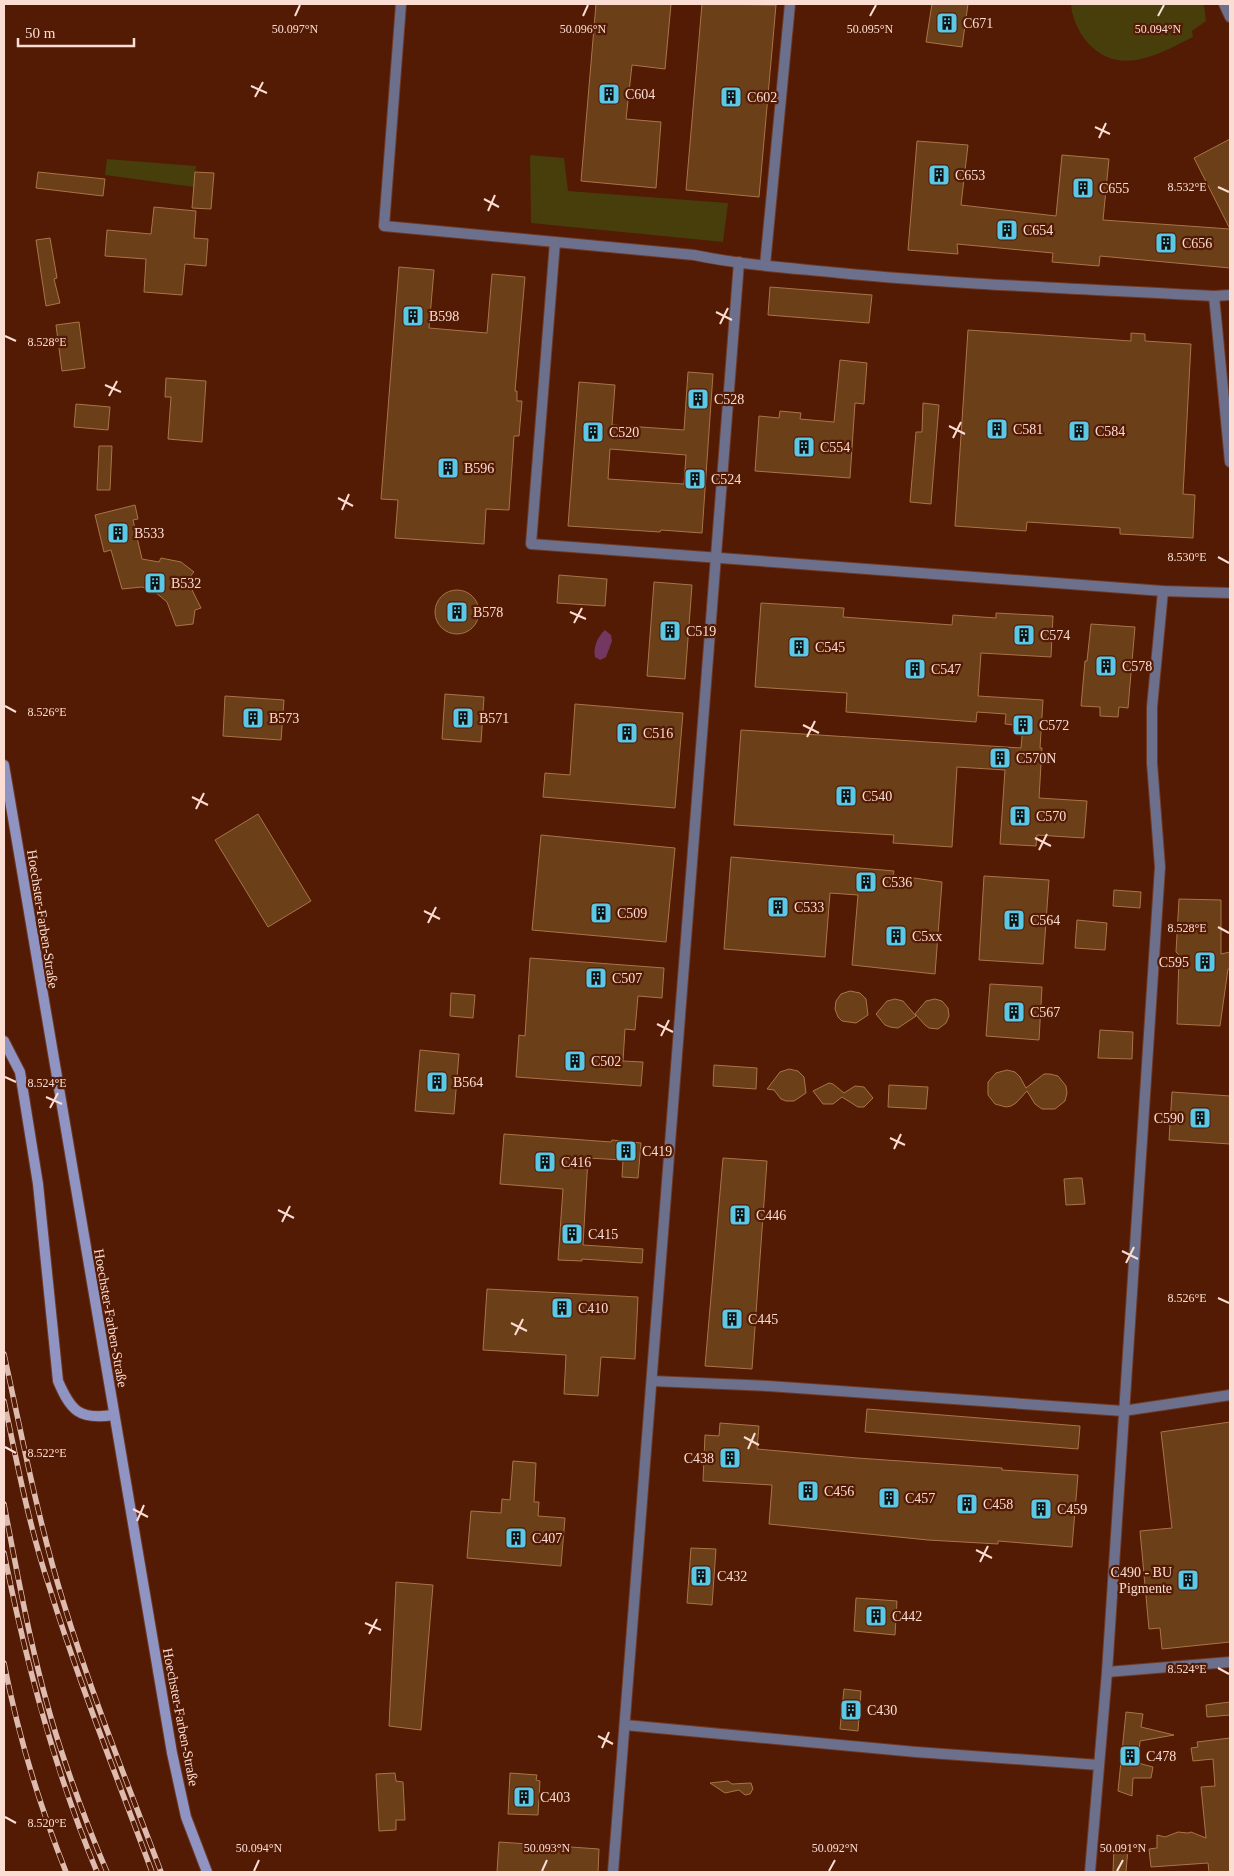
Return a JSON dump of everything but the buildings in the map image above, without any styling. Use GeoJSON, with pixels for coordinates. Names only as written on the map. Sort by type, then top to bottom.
{"type":"FeatureCollection","features":[{"type":"Feature","properties":{"kind":"main road","name":"Hoechster-Farben-Straße"},"geometry":{"type":"LineString","coordinates":[[4,765],[113,1415],[172,1752],[186,1817],[207,1872]]}},
{"type":"Feature","properties":{"kind":"main road"},"geometry":{"type":"LineString","coordinates":[[4,1041],[20,1072],[38,1184],[58,1381],[65,1397],[73,1408],[94,1418],[113,1415]]}},
{"type":"Feature","properties":{"kind":"street"},"geometry":{"type":"LineString","coordinates":[[401,4],[384,226],[694,255],[765,265],[894,278],[1214,296],[1230,294]]}},
{"type":"Feature","properties":{"kind":"street"},"geometry":{"type":"LineString","coordinates":[[765,265],[790,4]]}},
{"type":"Feature","properties":{"kind":"street"},"geometry":{"type":"LineString","coordinates":[[1224,4],[1230,17]]}},
{"type":"Feature","properties":{"kind":"street"},"geometry":{"type":"LineString","coordinates":[[555,242],[531,544],[1163,591],[1230,594]]}},
{"type":"Feature","properties":{"kind":"street"},"geometry":{"type":"LineString","coordinates":[[613,1872],[739,262]]}},
{"type":"Feature","properties":{"kind":"street"},"geometry":{"type":"LineString","coordinates":[[1214,296],[1230,462]]}},
{"type":"Feature","properties":{"kind":"street"},"geometry":{"type":"LineString","coordinates":[[1090,1872],[1107,1672],[1160,867],[1152,764],[1152,707],[1163,591]]}},
{"type":"Feature","properties":{"kind":"street"},"geometry":{"type":"LineString","coordinates":[[652,1381],[768,1386],[1123,1411],[1230,1395]]}},
{"type":"Feature","properties":{"kind":"street"},"geometry":{"type":"LineString","coordinates":[[1107,1672],[1230,1662]]}},
{"type":"Feature","properties":{"kind":"street"},"geometry":{"type":"LineString","coordinates":[[625,1725],[916,1752],[1099,1765]]}},
{"type":"Feature","properties":{"kind":"shaded area"},"geometry":{"type":"Polygon","coordinates":[[[1071,4],[1204,4],[1206,21],[1192,31],[1193,37],[1180,44],[1153,56],[1126,61],[1112,59],[1099,53],[1087,42],[1076,24],[1071,4]]]}},
{"type":"Feature","properties":{"kind":"shaded area"},"geometry":{"type":"Polygon","coordinates":[[[530,155],[564,158],[568,191],[728,203],[723,242],[531,223],[530,155]]]}},
{"type":"Feature","properties":{"kind":"shaded area"},"geometry":{"type":"Polygon","coordinates":[[[107,159],[196,166],[194,187],[105,175],[107,159]]]}},
{"type":"Feature","properties":{"kind":"shaded area"},"geometry":{"type":"Polygon","coordinates":[[[605,630],[611,635],[612,641],[606,657],[600,660],[595,657],[595,646],[605,630]]]}},
{"type":"Feature","properties":{"kind":"railway"},"geometry":{"type":"LineString","coordinates":[[4,1354],[38,1509],[63,1601],[97,1703],[161,1872]]}},
{"type":"Feature","properties":{"kind":"railway"},"geometry":{"type":"LineString","coordinates":[[4,1401],[24,1494],[42,1563],[86,1694],[152,1872]]}},
{"type":"Feature","properties":{"kind":"railway"},"geometry":{"type":"LineString","coordinates":[[4,1504],[16,1568],[45,1697],[69,1773],[107,1872]]}},
{"type":"Feature","properties":{"kind":"railway"},"geometry":{"type":"LineString","coordinates":[[4,1553],[22,1635],[54,1755],[97,1872]]}},
{"type":"Feature","properties":{"kind":"railway"},"geometry":{"type":"LineString","coordinates":[[4,1663],[30,1769],[66,1872]]}},
{"type":"Feature","properties":{"kind":"place","name":"C671"},"geometry":{"type":"Point","coordinates":[947,23]}},
{"type":"Feature","properties":{"kind":"place","name":"C604"},"geometry":{"type":"Point","coordinates":[609,94]}},
{"type":"Feature","properties":{"kind":"place","name":"C602"},"geometry":{"type":"Point","coordinates":[731,97]}},
{"type":"Feature","properties":{"kind":"place","name":"C653"},"geometry":{"type":"Point","coordinates":[939,175]}},
{"type":"Feature","properties":{"kind":"place","name":"C655"},"geometry":{"type":"Point","coordinates":[1083,188]}},
{"type":"Feature","properties":{"kind":"place","name":"C654"},"geometry":{"type":"Point","coordinates":[1007,230]}},
{"type":"Feature","properties":{"kind":"place","name":"C656"},"geometry":{"type":"Point","coordinates":[1166,243]}},
{"type":"Feature","properties":{"kind":"place","name":"B598"},"geometry":{"type":"Point","coordinates":[413,316]}},
{"type":"Feature","properties":{"kind":"place","name":"C528"},"geometry":{"type":"Point","coordinates":[698,399]}},
{"type":"Feature","properties":{"kind":"place","name":"C581"},"geometry":{"type":"Point","coordinates":[997,429]}},
{"type":"Feature","properties":{"kind":"place","name":"C584"},"geometry":{"type":"Point","coordinates":[1079,431]}},
{"type":"Feature","properties":{"kind":"place","name":"C520"},"geometry":{"type":"Point","coordinates":[593,432]}},
{"type":"Feature","properties":{"kind":"place","name":"C554"},"geometry":{"type":"Point","coordinates":[804,447]}},
{"type":"Feature","properties":{"kind":"place","name":"B596"},"geometry":{"type":"Point","coordinates":[448,468]}},
{"type":"Feature","properties":{"kind":"place","name":"C524"},"geometry":{"type":"Point","coordinates":[695,479]}},
{"type":"Feature","properties":{"kind":"place","name":"B533"},"geometry":{"type":"Point","coordinates":[118,533]}},
{"type":"Feature","properties":{"kind":"place","name":"B532"},"geometry":{"type":"Point","coordinates":[155,583]}},
{"type":"Feature","properties":{"kind":"place","name":"B578"},"geometry":{"type":"Point","coordinates":[457,612]}},
{"type":"Feature","properties":{"kind":"place","name":"C519"},"geometry":{"type":"Point","coordinates":[670,631]}},
{"type":"Feature","properties":{"kind":"place","name":"C574"},"geometry":{"type":"Point","coordinates":[1024,635]}},
{"type":"Feature","properties":{"kind":"place","name":"C545"},"geometry":{"type":"Point","coordinates":[799,647]}},
{"type":"Feature","properties":{"kind":"place","name":"C578"},"geometry":{"type":"Point","coordinates":[1106,666]}},
{"type":"Feature","properties":{"kind":"place","name":"C547"},"geometry":{"type":"Point","coordinates":[915,669]}},
{"type":"Feature","properties":{"kind":"place","name":"B573"},"geometry":{"type":"Point","coordinates":[253,718]}},
{"type":"Feature","properties":{"kind":"place","name":"B571"},"geometry":{"type":"Point","coordinates":[463,718]}},
{"type":"Feature","properties":{"kind":"place","name":"C572"},"geometry":{"type":"Point","coordinates":[1023,725]}},
{"type":"Feature","properties":{"kind":"place","name":"C516"},"geometry":{"type":"Point","coordinates":[627,733]}},
{"type":"Feature","properties":{"kind":"place","name":"C570N"},"geometry":{"type":"Point","coordinates":[1000,758]}},
{"type":"Feature","properties":{"kind":"place","name":"C540"},"geometry":{"type":"Point","coordinates":[846,796]}},
{"type":"Feature","properties":{"kind":"place","name":"C570"},"geometry":{"type":"Point","coordinates":[1020,816]}},
{"type":"Feature","properties":{"kind":"place","name":"C536"},"geometry":{"type":"Point","coordinates":[866,882]}},
{"type":"Feature","properties":{"kind":"place","name":"C533"},"geometry":{"type":"Point","coordinates":[778,907]}},
{"type":"Feature","properties":{"kind":"place","name":"C509"},"geometry":{"type":"Point","coordinates":[601,913]}},
{"type":"Feature","properties":{"kind":"place","name":"C564"},"geometry":{"type":"Point","coordinates":[1014,920]}},
{"type":"Feature","properties":{"kind":"place","name":"C5xx"},"geometry":{"type":"Point","coordinates":[896,936]}},
{"type":"Feature","properties":{"kind":"place","name":"C595"},"geometry":{"type":"Point","coordinates":[1205,962]}},
{"type":"Feature","properties":{"kind":"place","name":"C507"},"geometry":{"type":"Point","coordinates":[596,978]}},
{"type":"Feature","properties":{"kind":"place","name":"C567"},"geometry":{"type":"Point","coordinates":[1014,1012]}},
{"type":"Feature","properties":{"kind":"place","name":"C502"},"geometry":{"type":"Point","coordinates":[575,1061]}},
{"type":"Feature","properties":{"kind":"place","name":"B564"},"geometry":{"type":"Point","coordinates":[437,1082]}},
{"type":"Feature","properties":{"kind":"place","name":"C590"},"geometry":{"type":"Point","coordinates":[1200,1118]}},
{"type":"Feature","properties":{"kind":"place","name":"C419"},"geometry":{"type":"Point","coordinates":[626,1151]}},
{"type":"Feature","properties":{"kind":"place","name":"C416"},"geometry":{"type":"Point","coordinates":[545,1162]}},
{"type":"Feature","properties":{"kind":"place","name":"C446"},"geometry":{"type":"Point","coordinates":[740,1215]}},
{"type":"Feature","properties":{"kind":"place","name":"C415"},"geometry":{"type":"Point","coordinates":[572,1234]}},
{"type":"Feature","properties":{"kind":"place","name":"C410"},"geometry":{"type":"Point","coordinates":[562,1308]}},
{"type":"Feature","properties":{"kind":"place","name":"C445"},"geometry":{"type":"Point","coordinates":[732,1319]}},
{"type":"Feature","properties":{"kind":"place","name":"C438"},"geometry":{"type":"Point","coordinates":[730,1458]}},
{"type":"Feature","properties":{"kind":"place","name":"C456"},"geometry":{"type":"Point","coordinates":[808,1491]}},
{"type":"Feature","properties":{"kind":"place","name":"C457"},"geometry":{"type":"Point","coordinates":[889,1498]}},
{"type":"Feature","properties":{"kind":"place","name":"C458"},"geometry":{"type":"Point","coordinates":[967,1504]}},
{"type":"Feature","properties":{"kind":"place","name":"C459"},"geometry":{"type":"Point","coordinates":[1041,1509]}},
{"type":"Feature","properties":{"kind":"place","name":"C407"},"geometry":{"type":"Point","coordinates":[516,1538]}},
{"type":"Feature","properties":{"kind":"place","name":"C432"},"geometry":{"type":"Point","coordinates":[701,1576]}},
{"type":"Feature","properties":{"kind":"place","name":"C490 - BU Pigmente"},"geometry":{"type":"Point","coordinates":[1188,1580]}},
{"type":"Feature","properties":{"kind":"place","name":"C442"},"geometry":{"type":"Point","coordinates":[876,1616]}},
{"type":"Feature","properties":{"kind":"place","name":"C430"},"geometry":{"type":"Point","coordinates":[851,1710]}},
{"type":"Feature","properties":{"kind":"place","name":"C478"},"geometry":{"type":"Point","coordinates":[1130,1756]}},
{"type":"Feature","properties":{"kind":"place","name":"C403"},"geometry":{"type":"Point","coordinates":[524,1797]}}]}
